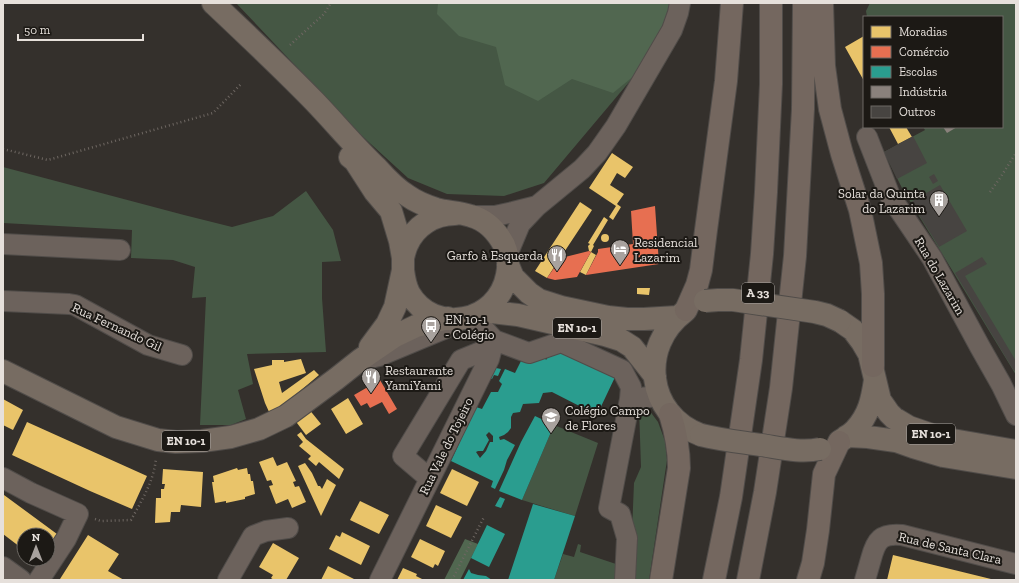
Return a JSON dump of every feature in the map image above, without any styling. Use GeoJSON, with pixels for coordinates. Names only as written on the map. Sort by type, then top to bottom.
{"type":"FeatureCollection","features":[{"type":"Feature","properties":{"kind":"highway"},"geometry":{"type":"LineString","coordinates":[[689,309],[698,285],[701,270],[726,81],[732,3]]}},
{"type":"Feature","properties":{"kind":"highway","name":"A 33"},"geometry":{"type":"LineString","coordinates":[[714,580],[731,497],[751,360],[761,262],[766,192],[770,92],[771,3]]}},
{"type":"Feature","properties":{"kind":"highway","name":"A 33"},"geometry":{"type":"LineString","coordinates":[[748,580],[765,492],[780,388],[795,256],[803,109],[804,3]]}},
{"type":"Feature","properties":{"kind":"highway"},"geometry":{"type":"LineString","coordinates":[[822,3],[824,66],[830,109],[842,154],[860,210],[871,263],[874,372]]}},
{"type":"Feature","properties":{"kind":"highway"},"geometry":{"type":"LineString","coordinates":[[661,580],[679,468],[679,453],[676,433],[662,396]]}},
{"type":"Feature","properties":{"kind":"highway"},"geometry":{"type":"LineString","coordinates":[[808,580],[813,563],[818,530],[824,474],[835,443]]}},
{"type":"Feature","properties":{"kind":"main road"},"geometry":{"type":"LineString","coordinates":[[197,3],[230,32],[355,161],[391,211],[400,241],[403,264]]}},
{"type":"Feature","properties":{"kind":"main road"},"geometry":{"type":"LineString","coordinates":[[213,3],[256,43],[315,102],[357,149],[408,196],[435,209],[466,215]]}},
{"type":"Feature","properties":{"kind":"main road","name":"EN 10-1"},"geometry":{"type":"LineString","coordinates":[[360,360],[388,324],[395,307],[406,246],[412,236],[420,227],[438,216],[449,214],[466,215],[481,220],[499,236],[513,277],[528,293],[539,300],[567,308],[614,317],[644,319],[689,309],[718,300],[733,300],[827,315],[840,321],[853,330],[862,342],[869,354],[880,400],[894,418],[909,427],[941,438],[1016,451]]}},
{"type":"Feature","properties":{"kind":"main road","name":"EN 10-1"},"geometry":{"type":"LineString","coordinates":[[3,372],[116,427],[158,440],[176,442],[202,441],[231,437],[259,429],[286,416],[360,360],[395,336],[416,326],[466,316],[493,304],[506,283],[508,271],[507,260]]}},
{"type":"Feature","properties":{"kind":"main road","name":"EN 10-1"},"geometry":{"type":"LineString","coordinates":[[403,264],[404,282],[409,293],[416,302],[436,316],[518,315],[606,335],[620,340],[632,347],[641,357],[662,396],[686,428],[701,435],[802,451],[811,451],[835,443],[868,437],[896,441],[943,456],[1016,468]]}},
{"type":"Feature","properties":{"kind":"main road"},"geometry":{"type":"LineString","coordinates":[[662,396],[654,365],[656,352],[662,336],[669,325],[689,309]]}},
{"type":"Feature","properties":{"kind":"main road"},"geometry":{"type":"LineString","coordinates":[[835,443],[854,430],[862,420],[871,404],[874,372]]}},
{"type":"Feature","properties":{"kind":"street"},"geometry":{"type":"LineString","coordinates":[[507,260],[520,224],[537,206],[582,169],[597,153],[612,132],[672,30],[680,3]]}},
{"type":"Feature","properties":{"kind":"street","name":"Rua do Lazarim"},"geometry":{"type":"LineString","coordinates":[[867,137],[890,196],[932,258],[1001,384],[1016,415]]}},
{"type":"Feature","properties":{"kind":"street"},"geometry":{"type":"LineString","coordinates":[[466,215],[494,216],[537,206]]}},
{"type":"Feature","properties":{"kind":"street"},"geometry":{"type":"LineString","coordinates":[[3,244],[120,250]]}},
{"type":"Feature","properties":{"kind":"street","name":"Rua Fernando Gil"},"geometry":{"type":"LineString","coordinates":[[3,301],[75,305],[150,346],[182,355]]}},
{"type":"Feature","properties":{"kind":"street"},"geometry":{"type":"LineString","coordinates":[[466,316],[493,346],[528,353],[561,342],[622,370],[631,387],[630,399],[609,508],[620,514],[627,538],[626,580]]}},
{"type":"Feature","properties":{"kind":"street"},"geometry":{"type":"LineString","coordinates":[[430,479],[403,456],[460,360],[493,346]]}},
{"type":"Feature","properties":{"kind":"street","name":"Rua Vale do Tojeiro"},"geometry":{"type":"LineString","coordinates":[[380,580],[485,366],[493,346]]}},
{"type":"Feature","properties":{"kind":"street"},"geometry":{"type":"LineString","coordinates":[[622,370],[641,357]]}},
{"type":"Feature","properties":{"kind":"street"},"geometry":{"type":"LineString","coordinates":[[630,399],[662,396]]}},
{"type":"Feature","properties":{"kind":"street"},"geometry":{"type":"LineString","coordinates":[[3,478],[31,493],[78,514],[66,539],[39,580]]}},
{"type":"Feature","properties":{"kind":"street"},"geometry":{"type":"LineString","coordinates":[[228,580],[253,536],[266,531],[288,528]]}},
{"type":"Feature","properties":{"kind":"street","name":"Rua de Santa Clara"},"geometry":{"type":"LineString","coordinates":[[865,580],[874,547],[879,540],[894,534],[1016,564]]}},
{"type":"Feature","properties":{"kind":"street"},"geometry":{"type":"LineString","coordinates":[[3,567],[21,580]]}},
{"type":"Feature","properties":{"kind":"path"},"geometry":{"type":"LineString","coordinates":[[290,45],[324,14],[331,3]]}},
{"type":"Feature","properties":{"kind":"path"},"geometry":{"type":"LineString","coordinates":[[3,150],[48,160],[213,113],[241,84]]}},
{"type":"Feature","properties":{"kind":"path"},"geometry":{"type":"LineString","coordinates":[[990,192],[1016,153]]}},
{"type":"Feature","properties":{"kind":"path"},"geometry":{"type":"LineString","coordinates":[[78,514],[102,520],[131,520],[148,488],[155,465],[158,440]]}},
{"type":"Feature","properties":{"kind":"path"},"geometry":{"type":"LineString","coordinates":[[452,580],[484,517]]}},
{"type":"Feature","properties":{"kind":"green space"},"geometry":{"type":"Polygon","coordinates":[[[236,3],[670,3],[635,75],[544,183],[504,196],[447,194],[408,178],[361,135],[236,3]]]}},
{"type":"Feature","properties":{"kind":"green space"},"geometry":{"type":"Polygon","coordinates":[[[438,3],[670,3],[669,14],[635,75],[613,93],[572,79],[538,101],[505,85],[496,47],[459,36],[437,14],[438,3]]]}},
{"type":"Feature","properties":{"kind":"green space"},"geometry":{"type":"Polygon","coordinates":[[[870,3],[1016,3],[1016,375],[902,188],[884,152],[925,130],[924,128],[1003,128],[1003,16],[867,16],[866,11],[870,3]]]}},
{"type":"Feature","properties":{"kind":"green space"},"geometry":{"type":"Polygon","coordinates":[[[3,167],[232,227],[273,216],[306,191],[333,230],[341,261],[322,262],[322,298],[326,352],[247,354],[253,384],[238,390],[246,419],[231,425],[200,425],[206,297],[192,298],[195,267],[173,260],[131,258],[132,230],[3,223],[3,167]]]}},
{"type":"Feature","properties":{"kind":"green space"},"geometry":{"type":"Polygon","coordinates":[[[646,406],[658,422],[665,441],[667,460],[649,580],[630,580],[634,483],[641,467],[639,408],[646,406]]]}},
{"type":"Feature","properties":{"kind":"green space"},"geometry":{"type":"Polygon","coordinates":[[[554,425],[598,443],[575,516],[522,500],[554,425]]]}},
{"type":"Feature","properties":{"kind":"green space"},"geometry":{"type":"Polygon","coordinates":[[[465,539],[478,544],[460,580],[444,580],[465,539]]]}},
{"type":"Feature","properties":{"kind":"green space"},"geometry":{"type":"Polygon","coordinates":[[[578,544],[581,545],[580,552],[622,566],[620,580],[554,580],[563,554],[574,557],[578,544]]]}},
{"type":"Feature","properties":{"kind":"building: Moradias"},"geometry":{"type":"Polygon","coordinates":[[[863,37],[863,79],[845,47],[863,37]]]}},
{"type":"Feature","properties":{"kind":"building: Moradias"},"geometry":{"type":"Polygon","coordinates":[[[890,128],[907,128],[912,137],[898,144],[890,128]]]}},
{"type":"Feature","properties":{"kind":"building: Moradias"},"geometry":{"type":"Polygon","coordinates":[[[612,153],[633,167],[625,178],[617,173],[610,185],[624,194],[617,204],[621,207],[613,220],[609,217],[616,206],[589,188],[612,153]]]}},
{"type":"Feature","properties":{"kind":"building: Moradias"},"geometry":{"type":"Polygon","coordinates":[[[580,202],[592,210],[547,278],[535,271],[580,202]]]}},
{"type":"Feature","properties":{"kind":"building: Moradias"},"geometry":{"type":"Polygon","coordinates":[[[604,217],[608,220],[593,245],[594,246],[591,252],[589,251],[588,246],[590,244],[588,243],[604,217]]]}},
{"type":"Feature","properties":{"kind":"building: Moradias"},"geometry":{"type":"Polygon","coordinates":[[[603,234],[607,234],[609,238],[607,242],[603,242],[601,240],[601,236],[603,234]]]}},
{"type":"Feature","properties":{"kind":"building: Moradias"},"geometry":{"type":"Polygon","coordinates":[[[591,252],[596,255],[586,275],[580,272],[591,252]]]}},
{"type":"Feature","properties":{"kind":"building: Moradias"},"geometry":{"type":"Polygon","coordinates":[[[637,288],[650,288],[649,295],[637,294],[637,288]]]}},
{"type":"Feature","properties":{"kind":"building: Moradias"},"geometry":{"type":"Polygon","coordinates":[[[301,359],[306,373],[279,382],[282,393],[314,370],[319,375],[281,407],[270,414],[254,369],[272,365],[272,360],[284,360],[284,362],[301,359]]]}},
{"type":"Feature","properties":{"kind":"building: Moradias"},"geometry":{"type":"Polygon","coordinates":[[[348,398],[363,424],[346,434],[331,409],[348,398]]]}},
{"type":"Feature","properties":{"kind":"building: Moradias"},"geometry":{"type":"Polygon","coordinates":[[[3,399],[23,410],[13,430],[3,425],[3,399]]]}},
{"type":"Feature","properties":{"kind":"building: Moradias"},"geometry":{"type":"Polygon","coordinates":[[[308,408],[321,424],[306,435],[294,419],[308,408]]]}},
{"type":"Feature","properties":{"kind":"building: Moradias"},"geometry":{"type":"Polygon","coordinates":[[[27,422],[147,476],[132,509],[12,455],[27,422]]]}},
{"type":"Feature","properties":{"kind":"building: Moradias"},"geometry":{"type":"Polygon","coordinates":[[[301,432],[306,439],[344,469],[339,479],[319,462],[316,466],[308,459],[311,456],[299,446],[303,442],[297,435],[301,432]]]}},
{"type":"Feature","properties":{"kind":"building: Moradias"},"geometry":{"type":"Polygon","coordinates":[[[273,457],[277,466],[287,462],[296,481],[293,482],[295,487],[299,486],[306,502],[292,508],[288,499],[276,504],[269,486],[273,485],[271,480],[267,481],[259,462],[273,457]]]}},
{"type":"Feature","properties":{"kind":"building: Moradias"},"geometry":{"type":"Polygon","coordinates":[[[305,463],[318,486],[322,489],[327,479],[336,485],[321,516],[298,466],[305,463]]]}},
{"type":"Feature","properties":{"kind":"building: Moradias"},"geometry":{"type":"Polygon","coordinates":[[[237,468],[238,470],[247,468],[251,481],[253,481],[255,494],[245,497],[245,499],[226,503],[226,501],[215,503],[212,482],[214,482],[213,476],[237,468]]]}},
{"type":"Feature","properties":{"kind":"building: Moradias"},"geometry":{"type":"Polygon","coordinates":[[[163,469],[203,472],[201,507],[181,505],[180,512],[171,512],[170,522],[155,523],[156,498],[161,498],[161,489],[164,489],[165,484],[162,484],[163,469]]]}},
{"type":"Feature","properties":{"kind":"building: Moradias"},"geometry":{"type":"Polygon","coordinates":[[[452,469],[479,482],[467,506],[440,493],[452,469]]]}},
{"type":"Feature","properties":{"kind":"building: Moradias"},"geometry":{"type":"Polygon","coordinates":[[[4,495],[47,527],[16,527],[16,544],[3,534],[4,495]]]}},
{"type":"Feature","properties":{"kind":"building: Moradias"},"geometry":{"type":"Polygon","coordinates":[[[360,501],[389,515],[379,534],[350,520],[360,501]]]}},
{"type":"Feature","properties":{"kind":"building: Moradias"},"geometry":{"type":"Polygon","coordinates":[[[436,505],[462,517],[451,538],[426,526],[436,505]]]}},
{"type":"Feature","properties":{"kind":"building: Moradias"},"geometry":{"type":"Polygon","coordinates":[[[342,532],[370,546],[361,565],[329,549],[336,535],[340,537],[342,532]]]}},
{"type":"Feature","properties":{"kind":"building: Moradias"},"geometry":{"type":"Polygon","coordinates":[[[88,535],[119,554],[108,571],[124,580],[60,579],[88,535]]]}},
{"type":"Feature","properties":{"kind":"building: Moradias"},"geometry":{"type":"Polygon","coordinates":[[[420,539],[445,551],[438,566],[435,564],[433,568],[411,557],[420,539]]]}},
{"type":"Feature","properties":{"kind":"building: Moradias"},"geometry":{"type":"Polygon","coordinates":[[[273,543],[299,558],[286,580],[274,580],[271,578],[273,575],[259,567],[273,543]]]}},
{"type":"Feature","properties":{"kind":"building: Moradias"},"geometry":{"type":"Polygon","coordinates":[[[893,555],[991,579],[991,580],[887,580],[893,555]]]}},
{"type":"Feature","properties":{"kind":"building: Moradias"},"geometry":{"type":"Polygon","coordinates":[[[328,566],[354,579],[354,580],[321,580],[328,566]]]}},
{"type":"Feature","properties":{"kind":"building: Moradias"},"geometry":{"type":"Polygon","coordinates":[[[403,568],[417,574],[416,576],[424,580],[397,580],[403,568]]]}},
{"type":"Feature","properties":{"kind":"building: Comércio"},"geometry":{"type":"Polygon","coordinates":[[[655,206],[659,264],[586,275],[598,252],[598,249],[633,244],[631,211],[655,206]]]}},
{"type":"Feature","properties":{"kind":"building: Comércio"},"geometry":{"type":"Polygon","coordinates":[[[589,251],[591,252],[577,277],[555,280],[547,278],[561,258],[589,251]]]}},
{"type":"Feature","properties":{"kind":"building: Comércio"},"geometry":{"type":"Polygon","coordinates":[[[380,380],[397,409],[389,414],[382,402],[370,408],[367,403],[361,406],[354,395],[380,380]]]}},
{"type":"Feature","properties":{"kind":"building: Escolas"},"geometry":{"type":"Polygon","coordinates":[[[555,347],[594,362],[594,368],[599,370],[603,369],[616,375],[597,415],[552,392],[543,393],[539,403],[523,404],[520,412],[513,413],[511,417],[511,428],[504,435],[499,437],[500,440],[504,439],[515,445],[495,489],[491,487],[493,481],[451,461],[476,407],[482,409],[491,392],[498,392],[502,384],[499,381],[505,369],[515,373],[523,357],[544,356],[546,360],[555,347]],[[489,432],[486,435],[489,440],[483,451],[476,452],[480,458],[486,451],[490,442],[493,442],[493,436],[489,432]]]}},
{"type":"Feature","properties":{"kind":"building: Escolas"},"geometry":{"type":"Polygon","coordinates":[[[496,368],[501,369],[498,376],[494,375],[492,379],[489,378],[492,373],[493,374],[496,368]]]}},
{"type":"Feature","properties":{"kind":"building: Escolas"},"geometry":{"type":"Polygon","coordinates":[[[535,416],[554,425],[522,500],[499,491],[521,442],[535,416]]]}},
{"type":"Feature","properties":{"kind":"building: Escolas"},"geometry":{"type":"Polygon","coordinates":[[[500,497],[505,499],[501,508],[495,506],[500,497]]]}},
{"type":"Feature","properties":{"kind":"building: Escolas"},"geometry":{"type":"Polygon","coordinates":[[[533,504],[575,516],[554,580],[508,580],[533,504]]]}},
{"type":"Feature","properties":{"kind":"building: Escolas"},"geometry":{"type":"Polygon","coordinates":[[[487,525],[505,534],[489,567],[471,558],[487,525]]]}},
{"type":"Feature","properties":{"kind":"building: Escolas"},"geometry":{"type":"Polygon","coordinates":[[[469,569],[471,573],[486,576],[492,580],[463,580],[469,569]]]}},
{"type":"Feature","properties":{"kind":"building: Indústria"},"geometry":{"type":"Polygon","coordinates":[[[944,128],[955,128],[947,133],[944,128]]]}},
{"type":"Feature","properties":{"kind":"building: Outros"},"geometry":{"type":"Polygon","coordinates":[[[913,136],[927,163],[897,179],[884,152],[913,136]]]}},
{"type":"Feature","properties":{"kind":"building: Outros"},"geometry":{"type":"Polygon","coordinates":[[[934,174],[938,181],[933,184],[929,177],[934,174]]]}},
{"type":"Feature","properties":{"kind":"building: Outros","name":"Solar da Quinta do Lazarim"},"geometry":{"type":"Polygon","coordinates":[[[940,185],[967,231],[939,247],[911,202],[940,185]]]}},
{"type":"Feature","properties":{"kind":"building: Outros"},"geometry":{"type":"Polygon","coordinates":[[[982,257],[987,264],[965,276],[1016,361],[1016,370],[1014,371],[955,273],[982,257]]]}},
{"type":"Feature","properties":{"kind":"place","name":"Solar da Quinta do Lazarim"},"geometry":{"type":"Point","coordinates":[939,217]}},
{"type":"Feature","properties":{"kind":"place","name":"Residencial Lazarim"},"geometry":{"type":"Point","coordinates":[620,266]}},
{"type":"Feature","properties":{"kind":"place","name":"Garfo à Esquerda"},"geometry":{"type":"Point","coordinates":[557,272]}},
{"type":"Feature","properties":{"kind":"place","name":"EN 10-1 - Colégio"},"geometry":{"type":"Point","coordinates":[431,343]}},
{"type":"Feature","properties":{"kind":"place","name":"Restaurante YamiYami"},"geometry":{"type":"Point","coordinates":[371,394]}},
{"type":"Feature","properties":{"kind":"place","name":"Colégio Campo de Flores"},"geometry":{"type":"Point","coordinates":[551,434]}}]}
